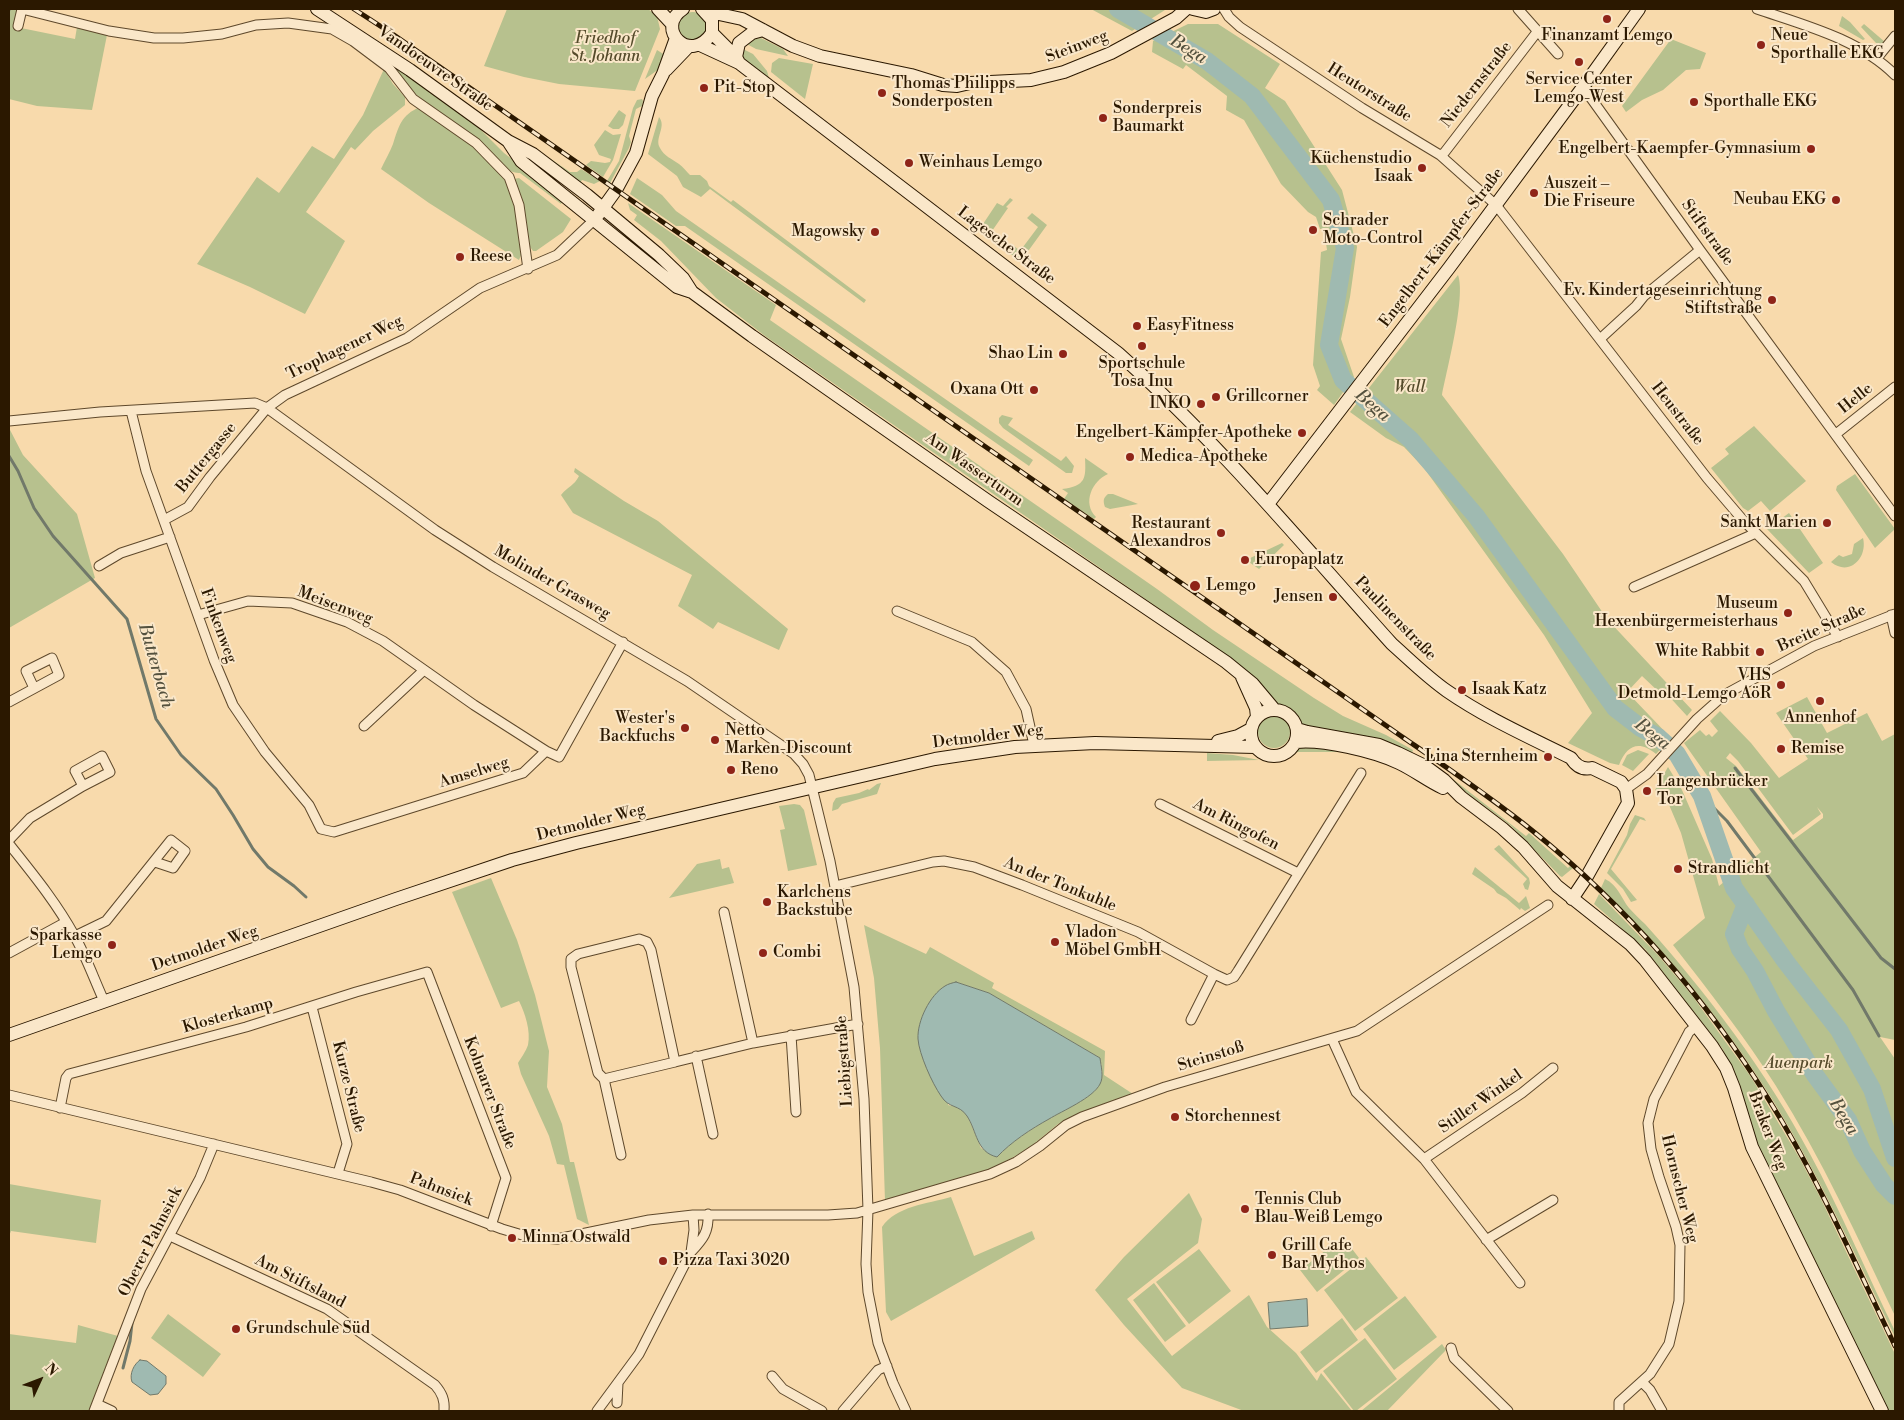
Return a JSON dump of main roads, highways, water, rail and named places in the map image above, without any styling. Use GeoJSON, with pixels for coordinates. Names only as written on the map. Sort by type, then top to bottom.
{"type":"FeatureCollection","features":[{"type":"Feature","properties":{"kind":"water"},"geometry":{"type":"Polygon","coordinates":[[[956,982],[989,993],[1100,1058],[1102,1078],[1100,1084],[1091,1094],[1028,1131],[997,1157],[985,1151],[981,1146],[964,1112],[947,1103],[941,1096],[926,1068],[919,1045],[918,1032],[920,1024],[930,1002],[939,990],[956,982]]]}},
{"type":"Feature","properties":{"kind":"water"},"geometry":{"type":"Polygon","coordinates":[[[1307,1299],[1308,1326],[1270,1329],[1268,1303],[1307,1299]]]}},
{"type":"Feature","properties":{"kind":"water"},"geometry":{"type":"Polygon","coordinates":[[[140,1360],[147,1361],[166,1376],[166,1384],[158,1394],[150,1395],[132,1382],[133,1370],[140,1360]]]}},
{"type":"Feature","properties":{"kind":"waterway","name":"Bega"},"geometry":{"type":"LineString","coordinates":[[1118,9],[1207,61],[1252,96],[1331,200],[1345,248],[1329,345],[1343,380],[1411,440],[1476,516],[1615,708],[1641,728],[1658,737],[1677,754],[1702,796],[1734,888],[1786,962],[1839,1030],[1872,1089],[1895,1158]]}},
{"type":"Feature","properties":{"kind":"waterway","name":"Butterbach"},"geometry":{"type":"LineString","coordinates":[[9,456],[18,471],[34,508],[53,536],[127,619],[156,719],[181,755],[216,789],[253,849],[268,867],[306,897]]}},
{"type":"Feature","properties":{"kind":"waterway"},"geometry":{"type":"LineString","coordinates":[[1735,768],[1881,958],[1895,969]]}},
{"type":"Feature","properties":{"kind":"waterway","name":"Bega"},"geometry":{"type":"LineString","coordinates":[[1702,796],[1727,821],[1853,990],[1879,1036]]}},
{"type":"Feature","properties":{"kind":"waterway","name":"Bega"},"geometry":{"type":"LineString","coordinates":[[1746,904],[1734,934],[1740,949],[1755,971],[1776,1011],[1815,1075],[1848,1120],[1862,1151],[1884,1185],[1895,1196]]}},
{"type":"Feature","properties":{"kind":"waterway"},"geometry":{"type":"LineString","coordinates":[[123,1368],[130,1341],[132,1323]]}},
{"type":"Feature","properties":{"kind":"railway"},"geometry":{"type":"LineString","coordinates":[[354,9],[1452,771],[1518,819],[1568,861],[1601,891],[1663,956],[1719,1026],[1745,1063],[1804,1160],[1895,1346]]}},
{"type":"Feature","properties":{"kind":"place","name":"Finanzamt Lemgo"},"geometry":{"type":"Point","coordinates":[1607,19]}},
{"type":"Feature","properties":{"kind":"place","name":"Neue Sporthalle EKG"},"geometry":{"type":"Point","coordinates":[1761,45]}},
{"type":"Feature","properties":{"kind":"place","name":"Service Center Lemgo-West"},"geometry":{"type":"Point","coordinates":[1579,62]}},
{"type":"Feature","properties":{"kind":"place","name":"Pit-Stop"},"geometry":{"type":"Point","coordinates":[704,88]}},
{"type":"Feature","properties":{"kind":"place","name":"Thomas Philipps Sonderposten"},"geometry":{"type":"Point","coordinates":[882,93]}},
{"type":"Feature","properties":{"kind":"place","name":"Sporthalle EKG"},"geometry":{"type":"Point","coordinates":[1694,102]}},
{"type":"Feature","properties":{"kind":"place","name":"Sonderpreis Baumarkt"},"geometry":{"type":"Point","coordinates":[1103,118]}},
{"type":"Feature","properties":{"kind":"place","name":"Engelbert-Kaempfer-Gymnasium"},"geometry":{"type":"Point","coordinates":[1811,149]}},
{"type":"Feature","properties":{"kind":"place","name":"Weinhaus Lemgo"},"geometry":{"type":"Point","coordinates":[909,163]}},
{"type":"Feature","properties":{"kind":"place","name":"Küchenstudio Isaak"},"geometry":{"type":"Point","coordinates":[1422,168]}},
{"type":"Feature","properties":{"kind":"place","name":"Auszeit – Die Friseure"},"geometry":{"type":"Point","coordinates":[1534,193]}},
{"type":"Feature","properties":{"kind":"place","name":"Neubau EKG"},"geometry":{"type":"Point","coordinates":[1836,200]}},
{"type":"Feature","properties":{"kind":"place","name":"Schrader Moto-Control"},"geometry":{"type":"Point","coordinates":[1313,230]}},
{"type":"Feature","properties":{"kind":"place","name":"Magowsky"},"geometry":{"type":"Point","coordinates":[875,232]}},
{"type":"Feature","properties":{"kind":"place","name":"Reese"},"geometry":{"type":"Point","coordinates":[460,257]}},
{"type":"Feature","properties":{"kind":"place","name":"Ev. Kindertageseinrichtung Stiftstraße"},"geometry":{"type":"Point","coordinates":[1772,300]}},
{"type":"Feature","properties":{"kind":"place","name":"EasyFitness"},"geometry":{"type":"Point","coordinates":[1137,326]}},
{"type":"Feature","properties":{"kind":"place","name":"Sportschule Tosa Inu"},"geometry":{"type":"Point","coordinates":[1142,346]}},
{"type":"Feature","properties":{"kind":"place","name":"Shao Lin"},"geometry":{"type":"Point","coordinates":[1063,354]}},
{"type":"Feature","properties":{"kind":"place","name":"Oxana Ott"},"geometry":{"type":"Point","coordinates":[1034,390]}},
{"type":"Feature","properties":{"kind":"place","name":"Grillcorner"},"geometry":{"type":"Point","coordinates":[1216,397]}},
{"type":"Feature","properties":{"kind":"place","name":"INKO"},"geometry":{"type":"Point","coordinates":[1201,404]}},
{"type":"Feature","properties":{"kind":"place","name":"Engelbert-Kämpfer-Apotheke"},"geometry":{"type":"Point","coordinates":[1302,433]}},
{"type":"Feature","properties":{"kind":"place","name":"Medica-Apotheke"},"geometry":{"type":"Point","coordinates":[1130,457]}},
{"type":"Feature","properties":{"kind":"place","name":"Sankt Marien"},"geometry":{"type":"Point","coordinates":[1827,523]}},
{"type":"Feature","properties":{"kind":"place","name":"Restaurant Alexandros"},"geometry":{"type":"Point","coordinates":[1221,533]}},
{"type":"Feature","properties":{"kind":"place","name":"Europaplatz"},"geometry":{"type":"Point","coordinates":[1245,560]}},
{"type":"Feature","properties":{"kind":"place","name":"Lemgo"},"geometry":{"type":"Point","coordinates":[1195,586]}},
{"type":"Feature","properties":{"kind":"place","name":"Jensen"},"geometry":{"type":"Point","coordinates":[1333,597]}},
{"type":"Feature","properties":{"kind":"place","name":"Museum Hexenbürgermeisterhaus"},"geometry":{"type":"Point","coordinates":[1788,613]}},
{"type":"Feature","properties":{"kind":"place","name":"White Rabbit"},"geometry":{"type":"Point","coordinates":[1760,652]}},
{"type":"Feature","properties":{"kind":"place","name":"VHS Detmold-Lemgo AöR"},"geometry":{"type":"Point","coordinates":[1781,685]}},
{"type":"Feature","properties":{"kind":"place","name":"Isaak Katz"},"geometry":{"type":"Point","coordinates":[1462,690]}},
{"type":"Feature","properties":{"kind":"place","name":"Annenhof"},"geometry":{"type":"Point","coordinates":[1820,701]}},
{"type":"Feature","properties":{"kind":"place","name":"Wester's Backfuchs"},"geometry":{"type":"Point","coordinates":[685,728]}},
{"type":"Feature","properties":{"kind":"place","name":"Netto Marken-Discount"},"geometry":{"type":"Point","coordinates":[715,740]}},
{"type":"Feature","properties":{"kind":"place","name":"Remise"},"geometry":{"type":"Point","coordinates":[1781,749]}},
{"type":"Feature","properties":{"kind":"place","name":"Lina Sternheim"},"geometry":{"type":"Point","coordinates":[1548,757]}},
{"type":"Feature","properties":{"kind":"place","name":"Reno"},"geometry":{"type":"Point","coordinates":[731,770]}},
{"type":"Feature","properties":{"kind":"place","name":"Langenbrücker Tor"},"geometry":{"type":"Point","coordinates":[1647,791]}},
{"type":"Feature","properties":{"kind":"place","name":"Strandlicht"},"geometry":{"type":"Point","coordinates":[1678,869]}},
{"type":"Feature","properties":{"kind":"place","name":"Karlchens Backstube"},"geometry":{"type":"Point","coordinates":[767,902]}},
{"type":"Feature","properties":{"kind":"place","name":"Vladon Möbel GmbH"},"geometry":{"type":"Point","coordinates":[1055,942]}},
{"type":"Feature","properties":{"kind":"place","name":"Sparkasse Lemgo"},"geometry":{"type":"Point","coordinates":[112,945]}},
{"type":"Feature","properties":{"kind":"place","name":"Combi"},"geometry":{"type":"Point","coordinates":[763,953]}},
{"type":"Feature","properties":{"kind":"place","name":"Storchennest"},"geometry":{"type":"Point","coordinates":[1175,1117]}},
{"type":"Feature","properties":{"kind":"place","name":"Tennis Club Blau-Weiß Lemgo"},"geometry":{"type":"Point","coordinates":[1245,1209]}},
{"type":"Feature","properties":{"kind":"place","name":"Minna Ostwald"},"geometry":{"type":"Point","coordinates":[512,1238]}},
{"type":"Feature","properties":{"kind":"place","name":"Grill Cafe Bar Mythos"},"geometry":{"type":"Point","coordinates":[1272,1255]}},
{"type":"Feature","properties":{"kind":"place","name":"Pizza Taxi 3020"},"geometry":{"type":"Point","coordinates":[663,1261]}},
{"type":"Feature","properties":{"kind":"place","name":"Grundschule Süd"},"geometry":{"type":"Point","coordinates":[236,1329]}},
{"type":"Feature","properties":{"kind":"park label","name":"Friedhof St. Johann"},"geometry":{"type":"Point","coordinates":[605,48]}},
{"type":"Feature","properties":{"kind":"park label","name":"Wall"},"geometry":{"type":"Point","coordinates":[1410,388]}},
{"type":"Feature","properties":{"kind":"park label","name":"Auenpark"},"geometry":{"type":"Point","coordinates":[1799,1064]}}]}
